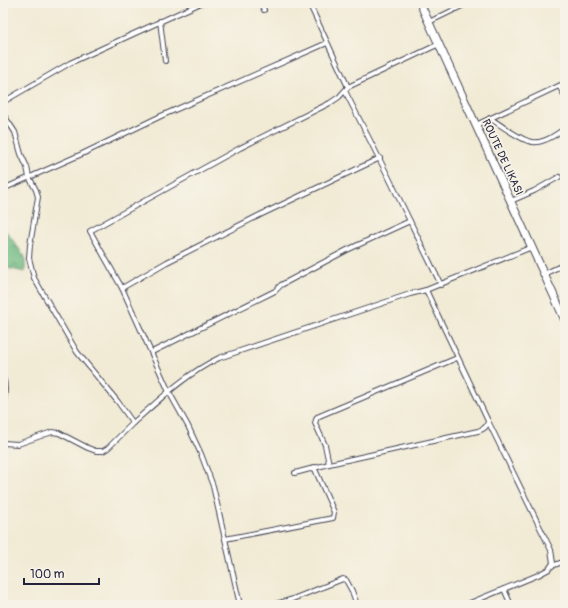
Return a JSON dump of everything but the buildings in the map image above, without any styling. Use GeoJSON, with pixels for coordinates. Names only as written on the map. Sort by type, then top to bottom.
{"type":"FeatureCollection","features":[{"type":"Feature","properties":{"kind":"highway","name":"ROUTE DE LIKASI"},"geometry":{"type":"LineString","coordinates":[[420,3],[565,320]]}},
{"type":"Feature","properties":{"kind":"street"},"geometry":{"type":"LineString","coordinates":[[3,102],[70,63],[201,3]]}},
{"type":"Feature","properties":{"kind":"street"},"geometry":{"type":"LineString","coordinates":[[261,3],[264,10]]}},
{"type":"Feature","properties":{"kind":"street"},"geometry":{"type":"LineString","coordinates":[[309,3],[347,89],[441,285]]}},
{"type":"Feature","properties":{"kind":"street"},"geometry":{"type":"LineString","coordinates":[[429,22],[468,3]]}},
{"type":"Feature","properties":{"kind":"street"},"geometry":{"type":"LineString","coordinates":[[160,21],[165,61]]}},
{"type":"Feature","properties":{"kind":"street"},"geometry":{"type":"LineString","coordinates":[[3,189],[82,154],[161,116],[327,43]]}},
{"type":"Feature","properties":{"kind":"street"},"geometry":{"type":"LineString","coordinates":[[240,605],[213,486],[201,454],[188,426],[169,392],[122,288],[90,231],[240,148],[330,103],[347,89],[439,44]]}},
{"type":"Feature","properties":{"kind":"street"},"geometry":{"type":"LineString","coordinates":[[476,125],[565,83]]}},
{"type":"Feature","properties":{"kind":"street"},"geometry":{"type":"LineString","coordinates":[[559,86],[565,96]]}},
{"type":"Feature","properties":{"kind":"street"},"geometry":{"type":"LineString","coordinates":[[3,114],[15,132],[21,154],[27,167],[29,178],[38,197],[29,258],[34,278],[77,352],[118,402],[133,423]]}},
{"type":"Feature","properties":{"kind":"street"},"geometry":{"type":"LineString","coordinates":[[490,118],[529,142],[540,141],[565,128]]}},
{"type":"Feature","properties":{"kind":"street"},"geometry":{"type":"LineString","coordinates":[[122,288],[167,262],[262,214],[380,158]]}},
{"type":"Feature","properties":{"kind":"street"},"geometry":{"type":"LineString","coordinates":[[511,201],[534,191],[559,177]]}},
{"type":"Feature","properties":{"kind":"street"},"geometry":{"type":"LineString","coordinates":[[152,352],[275,291],[281,285],[347,250],[410,221]]}},
{"type":"Feature","properties":{"kind":"street"},"geometry":{"type":"LineString","coordinates":[[3,443],[18,444],[52,432],[58,433],[96,451],[103,451],[169,392],[210,362],[410,294],[441,285],[532,247]]}},
{"type":"Feature","properties":{"kind":"street"},"geometry":{"type":"LineString","coordinates":[[544,274],[565,264]]}},
{"type":"Feature","properties":{"kind":"street"},"geometry":{"type":"LineString","coordinates":[[426,290],[457,358],[551,550],[553,558],[552,566]]}},
{"type":"Feature","properties":{"kind":"street"},"geometry":{"type":"LineString","coordinates":[[330,464],[325,445],[315,423],[316,417],[457,358]]}},
{"type":"Feature","properties":{"kind":"street"},"geometry":{"type":"LineString","coordinates":[[3,377],[5,382],[5,393],[3,408]]}},
{"type":"Feature","properties":{"kind":"street"},"geometry":{"type":"LineString","coordinates":[[295,473],[478,431],[487,426],[488,421]]}},
{"type":"Feature","properties":{"kind":"street"},"geometry":{"type":"LineString","coordinates":[[225,539],[333,518],[334,512],[314,468]]}},
{"type":"Feature","properties":{"kind":"street"},"geometry":{"type":"LineString","coordinates":[[465,605],[538,575],[552,566],[565,561]]}},
{"type":"Feature","properties":{"kind":"street"},"geometry":{"type":"LineString","coordinates":[[272,605],[290,600],[343,579],[346,580],[352,590],[357,605]]}},
{"type":"Feature","properties":{"kind":"street"},"geometry":{"type":"LineString","coordinates":[[504,589],[511,605]]}},
{"type":"Feature","properties":{"kind":"green space"},"geometry":{"type":"Polygon","coordinates":[[[3,227],[25,257],[25,272],[3,267],[3,227]]]}}]}
